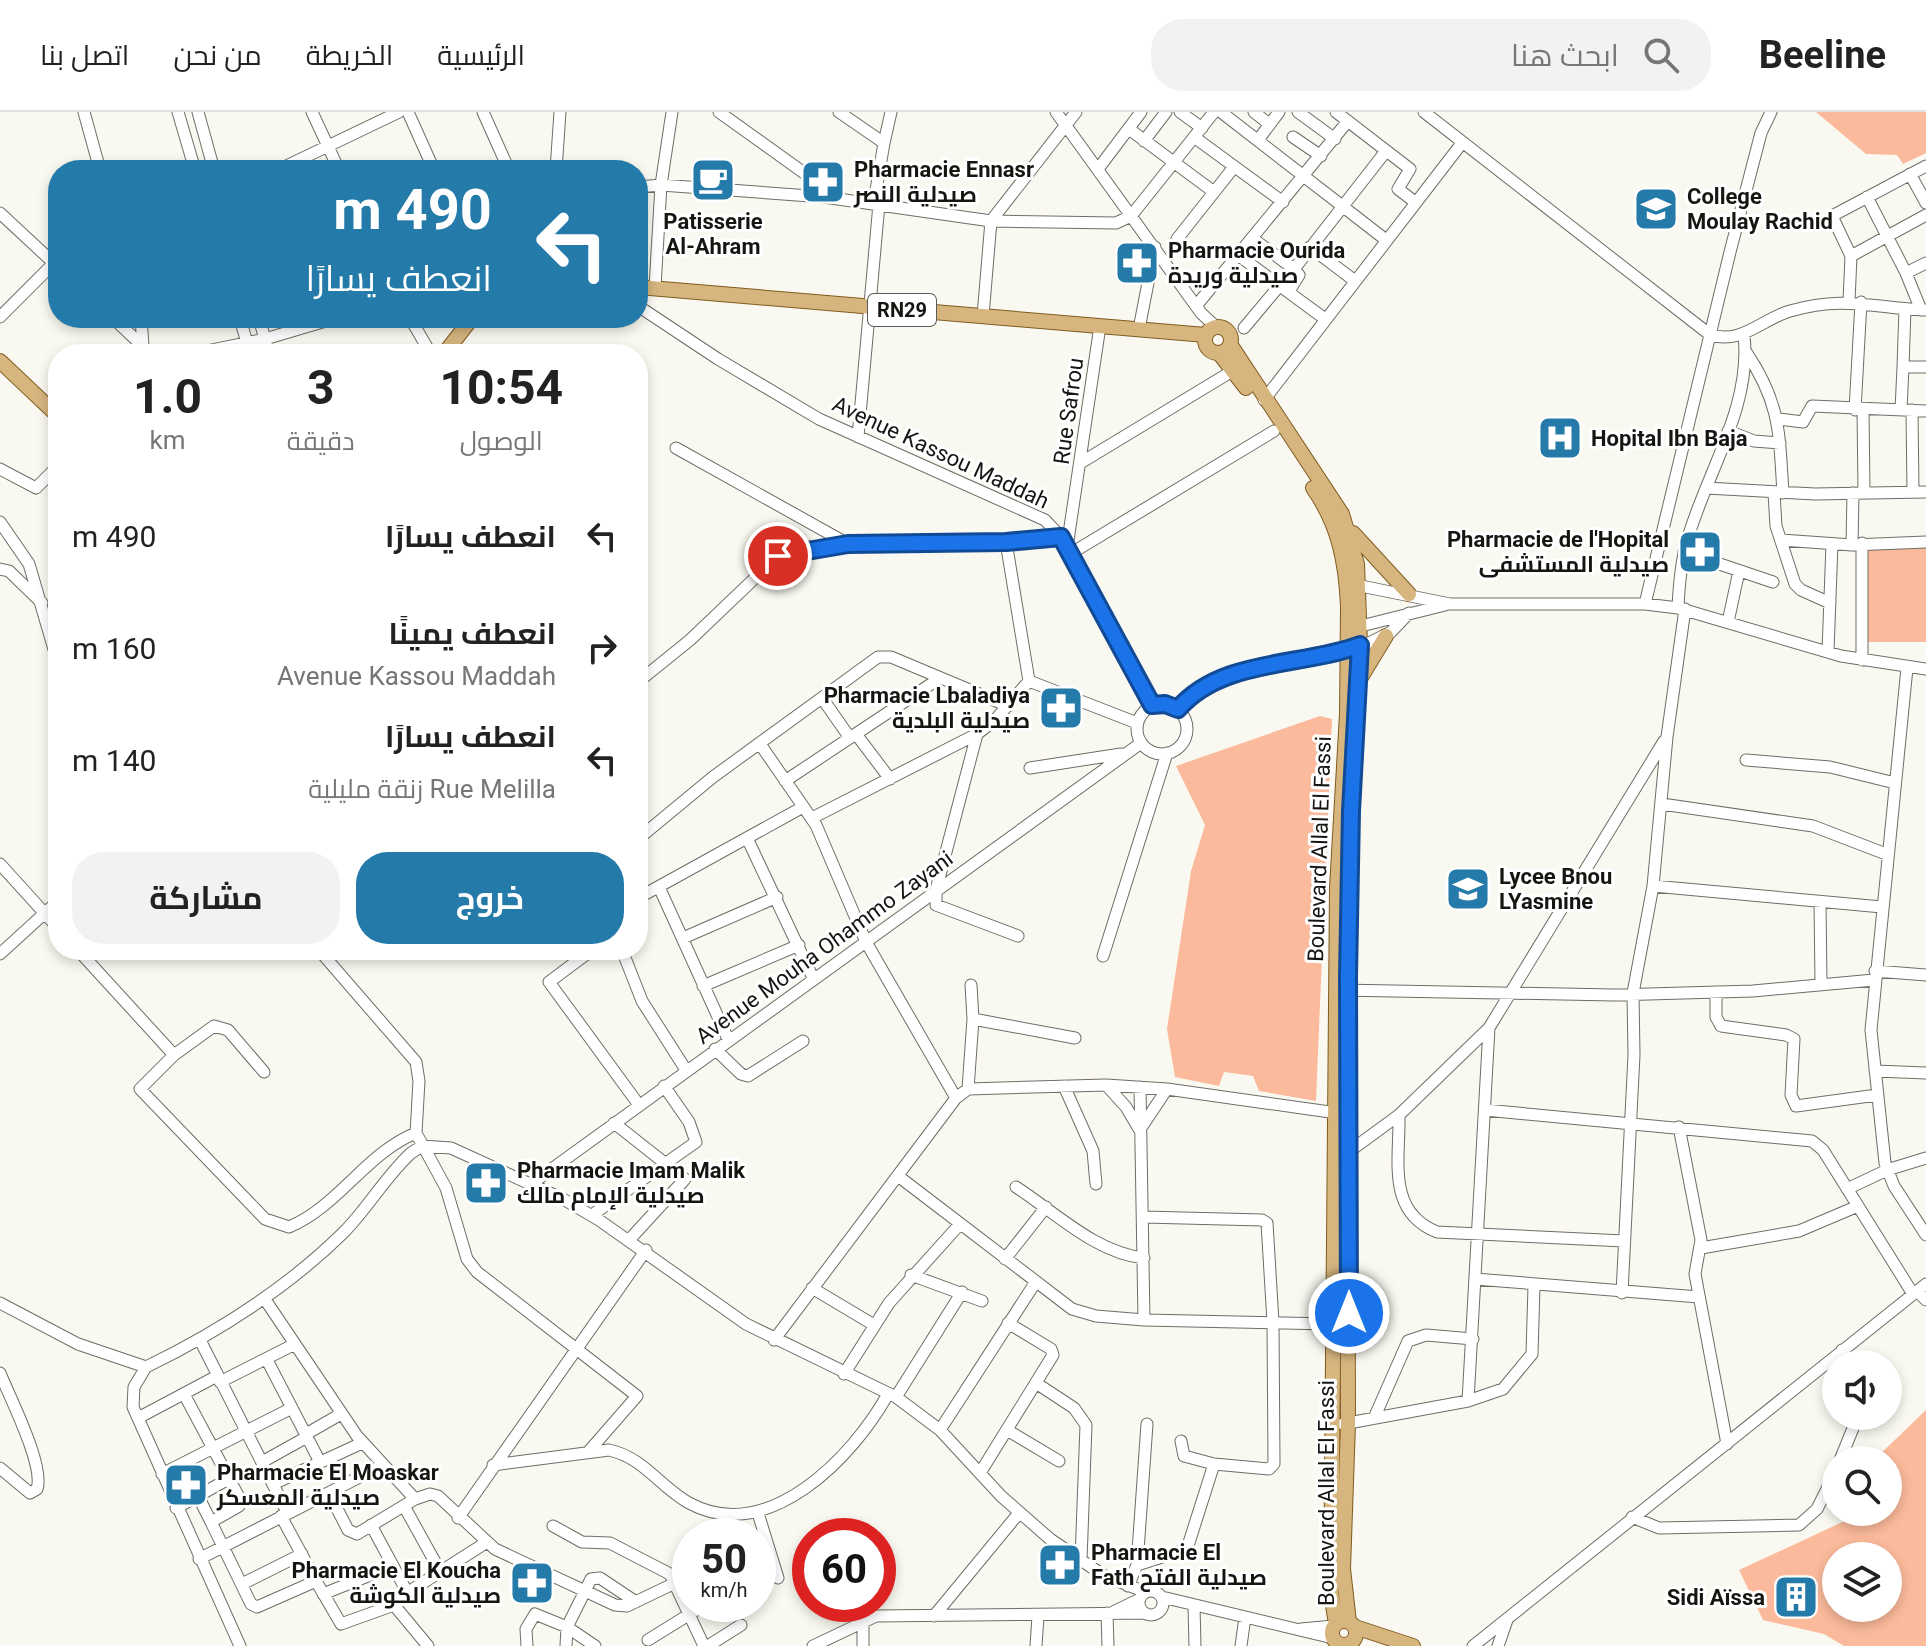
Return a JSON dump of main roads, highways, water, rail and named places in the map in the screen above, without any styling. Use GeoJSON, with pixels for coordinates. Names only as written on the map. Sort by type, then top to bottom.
{"type":"FeatureCollection","features":[{"type":"Feature","properties":{"kind":"main road","name":"RN29"},"geometry":{"type":"LineString","coordinates":[[648,287],[1167,331],[1214,340]]}},
{"type":"Feature","properties":{"kind":"main road"},"geometry":{"type":"LineString","coordinates":[[452,344],[464,328]]}},
{"type":"Feature","properties":{"kind":"main road","name":"Boulevard Allal El Fassi"},"geometry":{"type":"LineString","coordinates":[[1214,340],[1317,493],[1336,529],[1353,584]]}},
{"type":"Feature","properties":{"kind":"main road","name":"Boulevard Allal El Fassi"},"geometry":{"type":"LineString","coordinates":[[1214,340],[1264,400],[1348,527],[1354,647],[1337,1113],[1333,1324],[1341,1425]]}},
{"type":"Feature","properties":{"kind":"main road"},"geometry":{"type":"LineString","coordinates":[[0,361],[48,407]]}},
{"type":"Feature","properties":{"kind":"main road"},"geometry":{"type":"LineString","coordinates":[[1348,527],[1409,594]]}},
{"type":"Feature","properties":{"kind":"main road"},"geometry":{"type":"LineString","coordinates":[[1358,681],[1386,636]]}},
{"type":"Feature","properties":{"kind":"main road","name":"Boulevard Allal El Fassi"},"geometry":{"type":"LineString","coordinates":[[1344,1637],[1341,1425],[1350,1151],[1341,990],[1358,681],[1354,647]]}},
{"type":"Feature","properties":{"kind":"main road"},"geometry":{"type":"LineString","coordinates":[[1344,1637],[1413,1646]]}},
{"type":"Feature","properties":{"kind":"place","name":"Patisserie Al-Ahram"},"geometry":{"type":"Point","coordinates":[713,180]}},
{"type":"Feature","properties":{"kind":"place","name":"Pharmacie Ennasr صيدلية النصر"},"geometry":{"type":"Point","coordinates":[823,182]}},
{"type":"Feature","properties":{"kind":"place","name":"College Moulay Rachid"},"geometry":{"type":"Point","coordinates":[1656,209]}},
{"type":"Feature","properties":{"kind":"place","name":"Pharmacie Ourida صيدلية وريدة"},"geometry":{"type":"Point","coordinates":[1137,263]}},
{"type":"Feature","properties":{"kind":"place","name":"Hopital Ibn Baja"},"geometry":{"type":"Point","coordinates":[1560,438]}},
{"type":"Feature","properties":{"kind":"place","name":"Pharmacie de l'Hopital صيدلية المستشفى"},"geometry":{"type":"Point","coordinates":[1700,552]}},
{"type":"Feature","properties":{"kind":"place","name":"Pharmacie Lbaladiya صيدلية البلدية"},"geometry":{"type":"Point","coordinates":[1061,708]}},
{"type":"Feature","properties":{"kind":"place","name":"Lycee Bnou LYasmine"},"geometry":{"type":"Point","coordinates":[1468,889]}},
{"type":"Feature","properties":{"kind":"place","name":"Pharmacie Imam Malik صيدلية الإمام مالك"},"geometry":{"type":"Point","coordinates":[486,1183]}},
{"type":"Feature","properties":{"kind":"place","name":"Pharmacie El Moaskar صيدلية المعسكر"},"geometry":{"type":"Point","coordinates":[186,1485]}},
{"type":"Feature","properties":{"kind":"place","name":"Pharmacie El Fath صيدلية الفتح"},"geometry":{"type":"Point","coordinates":[1060,1565]}},
{"type":"Feature","properties":{"kind":"place","name":"Pharmacie El Koucha صيدلية الكوشة"},"geometry":{"type":"Point","coordinates":[532,1583]}},
{"type":"Feature","properties":{"kind":"place","name":"Sidi Aïssa"},"geometry":{"type":"Point","coordinates":[1796,1597]}}]}
